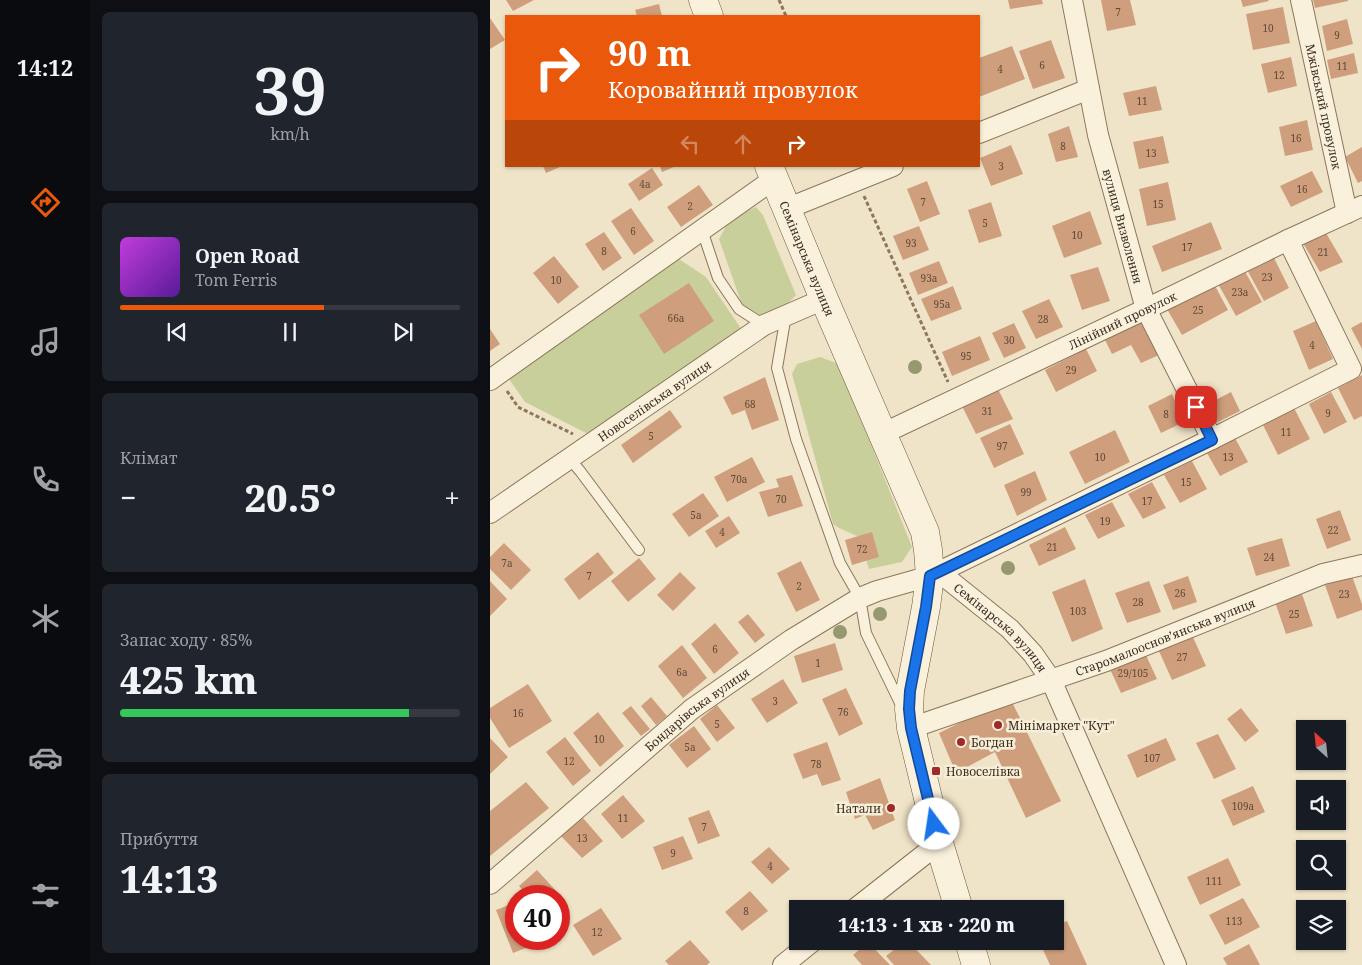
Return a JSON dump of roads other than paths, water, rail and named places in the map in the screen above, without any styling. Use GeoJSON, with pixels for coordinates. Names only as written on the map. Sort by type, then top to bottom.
{"type":"FeatureCollection","features":[{"type":"Feature","properties":{"kind":"street"},"geometry":{"type":"LineString","coordinates":[[703,0],[709,15]]}},
{"type":"Feature","properties":{"kind":"street","name":"вулиця Визволення"},"geometry":{"type":"LineString","coordinates":[[1072,0],[1098,135],[1146,309],[1212,440]]}},
{"type":"Feature","properties":{"kind":"street","name":"Мжівський провулок"},"geometry":{"type":"LineString","coordinates":[[1301,0],[1355,210]]}},
{"type":"Feature","properties":{"kind":"street"},"geometry":{"type":"LineString","coordinates":[[980,133],[1089,89]]}},
{"type":"Feature","properties":{"kind":"street"},"geometry":{"type":"LineString","coordinates":[[786,209],[891,167]]}},
{"type":"Feature","properties":{"kind":"street"},"geometry":{"type":"LineString","coordinates":[[493,378],[702,230],[771,173]]}},
{"type":"Feature","properties":{"kind":"street","name":"Семінарська вулиця"},"geometry":{"type":"LineString","coordinates":[[771,173],[925,532],[934,574],[1010,629],[1034,654],[1051,680],[1176,965]]}},
{"type":"Feature","properties":{"kind":"street","name":"Лінійний провулок"},"geometry":{"type":"LineString","coordinates":[[882,434],[1288,240],[1355,210]]}},
{"type":"Feature","properties":{"kind":"street","name":"Бондарівська вулиця"},"geometry":{"type":"LineString","coordinates":[[490,884],[692,708],[791,640],[860,598],[934,574],[1212,440],[1351,369],[1288,240]]}},
{"type":"Feature","properties":{"kind":"street","name":"Новоселівська вулиця"},"geometry":{"type":"LineString","coordinates":[[490,513],[764,325],[824,299]]}},
{"type":"Feature","properties":{"kind":"street","name":"Старомалооснов’янська вулиця"},"geometry":{"type":"LineString","coordinates":[[911,728],[1106,661],[1323,574],[1362,565]]}},
{"type":"Feature","properties":{"kind":"street"},"geometry":{"type":"LineString","coordinates":[[934,574],[910,691],[909,709],[911,728],[939,843],[956,900]]}},
{"type":"Feature","properties":{"kind":"street"},"geometry":{"type":"LineString","coordinates":[[866,900],[939,843]]}},
{"type":"Feature","properties":{"kind":"street"},"geometry":{"type":"LineString","coordinates":[[783,965],[802,950]]}},
{"type":"Feature","properties":{"kind":"street"},"geometry":{"type":"LineString","coordinates":[[972,950],[976,965]]}},
{"type":"Feature","properties":{"kind":"lane"},"geometry":{"type":"LineString","coordinates":[[702,230],[718,278],[739,309],[764,325]]}},
{"type":"Feature","properties":{"kind":"lane"},"geometry":{"type":"LineString","coordinates":[[786,315],[777,368],[796,439],[840,564],[860,598],[866,633],[911,728]]}},
{"type":"Feature","properties":{"kind":"lane"},"geometry":{"type":"LineString","coordinates":[[569,458],[638,550]]}},
{"type":"Feature","properties":{"kind":"place","name":"Мінімаркет \"Кут\""},"geometry":{"type":"Point","coordinates":[998,725]}},
{"type":"Feature","properties":{"kind":"place","name":"Богдан"},"geometry":{"type":"Point","coordinates":[961,742]}},
{"type":"Feature","properties":{"kind":"place","name":"Новоселівка"},"geometry":{"type":"Point","coordinates":[936,771]}},
{"type":"Feature","properties":{"kind":"place","name":"Натали"},"geometry":{"type":"Point","coordinates":[891,808]}}]}
